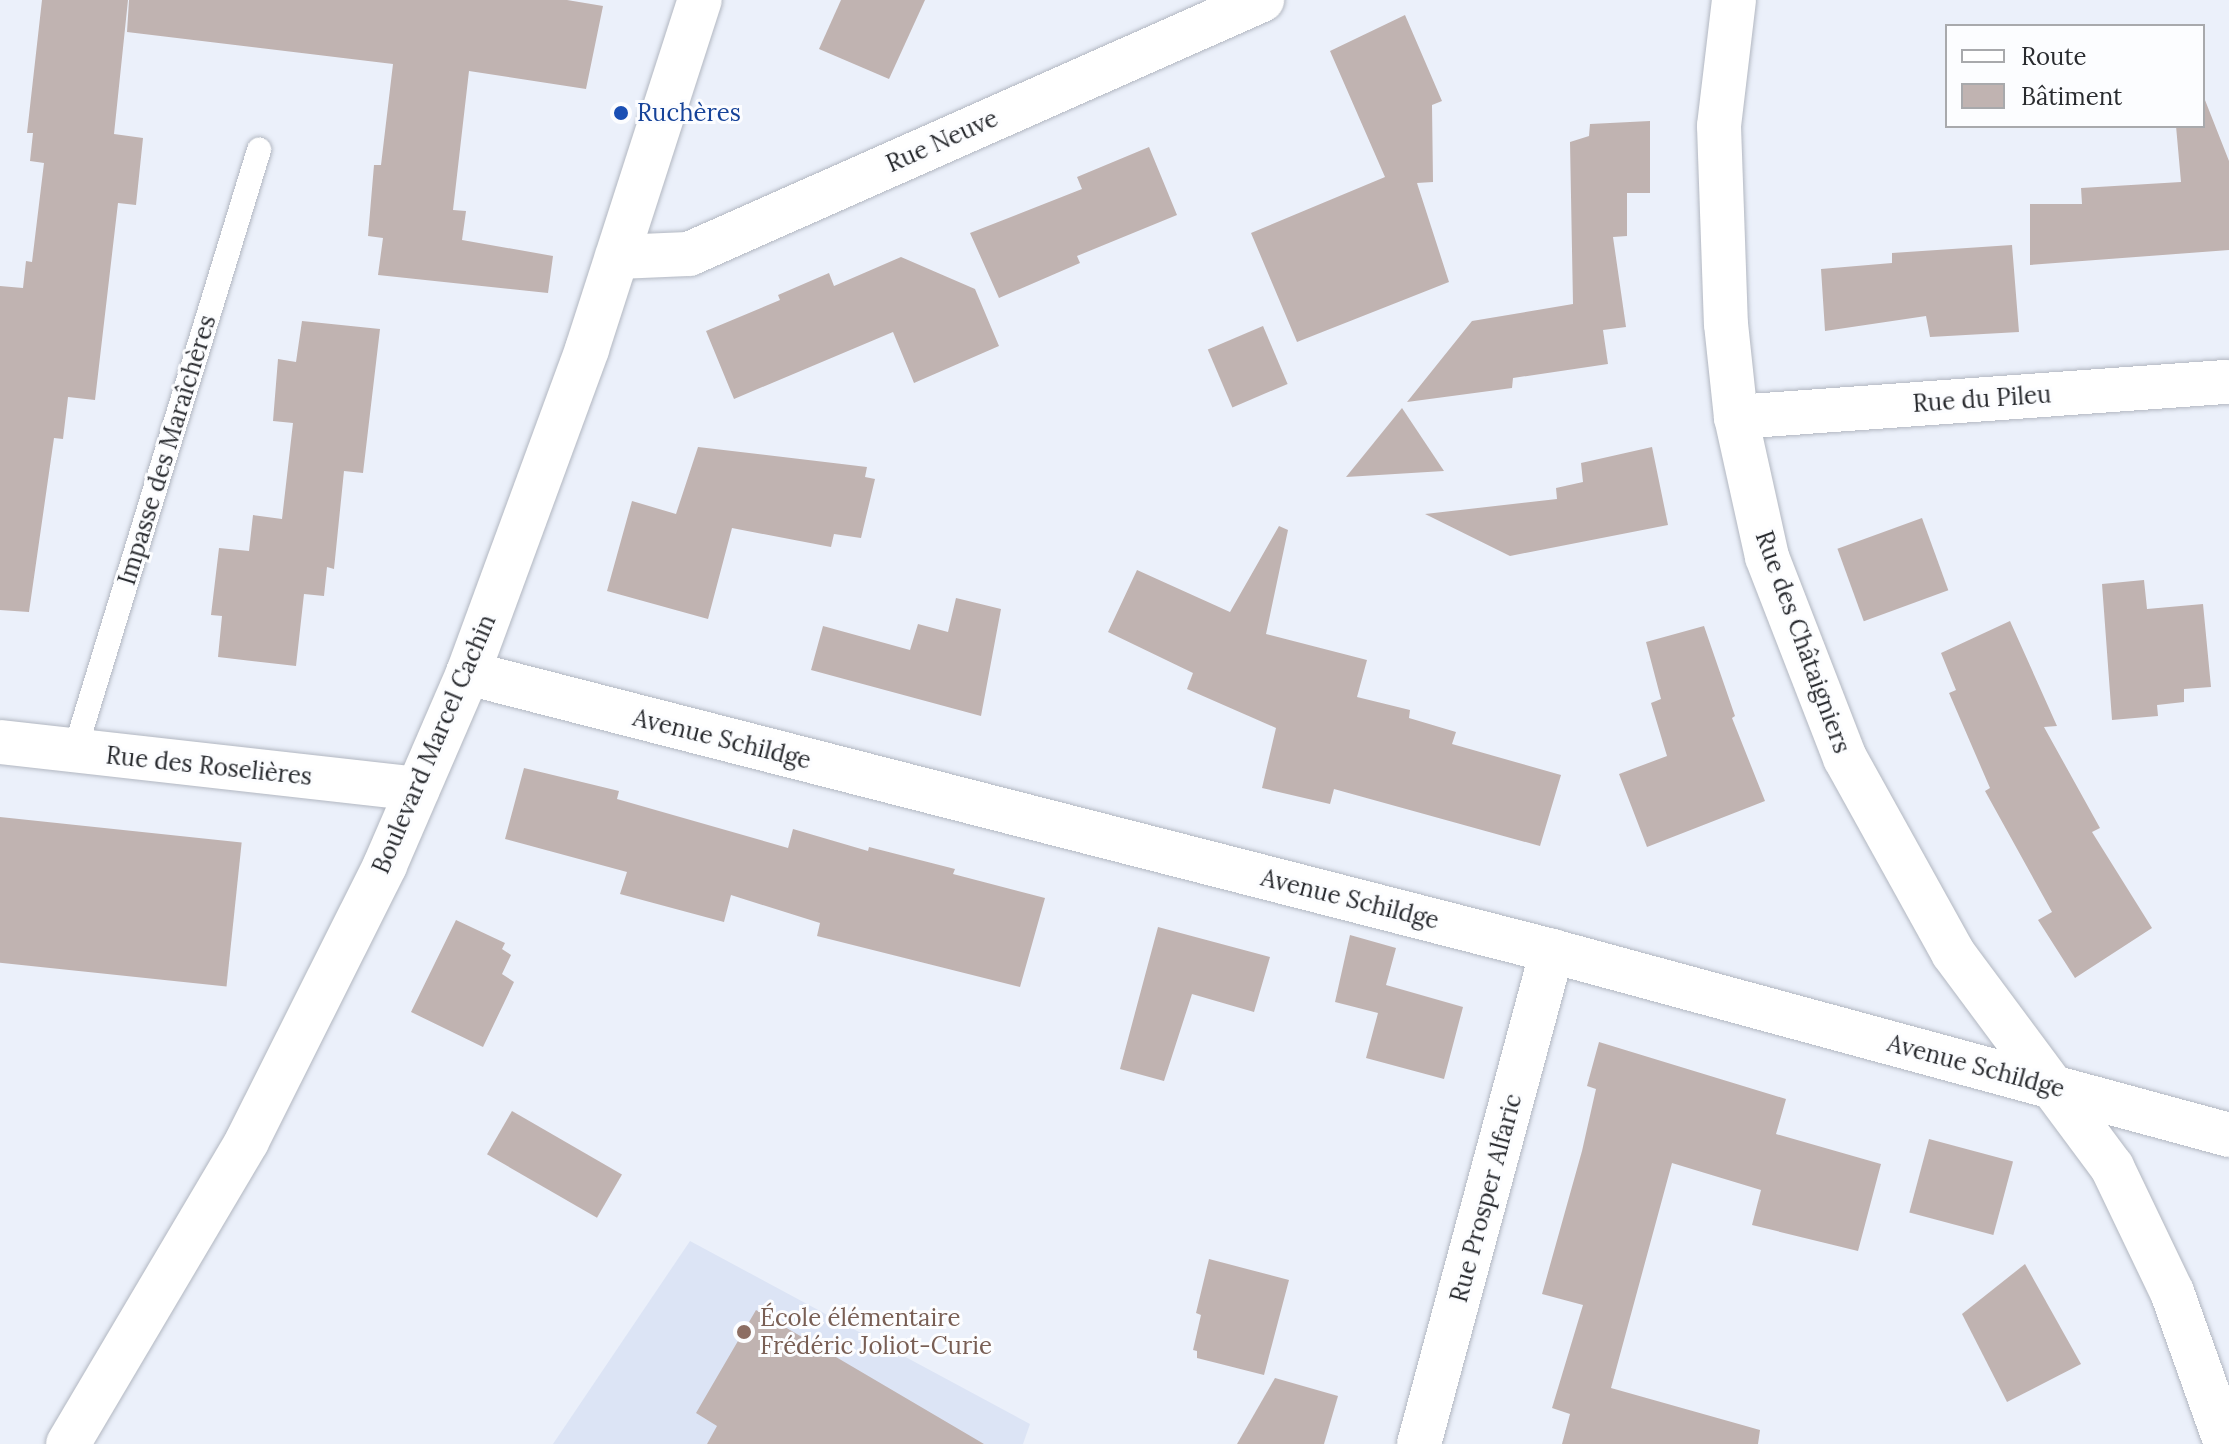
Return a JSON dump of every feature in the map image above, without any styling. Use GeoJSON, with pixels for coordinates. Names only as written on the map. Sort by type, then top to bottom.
{"type":"FeatureCollection","features":[{"type":"Feature","properties":{"kind":"street","name":"Boulevard Marcel Cachin"},"geometry":{"type":"LineString","coordinates":[[68,1444],[247,1141],[385,865],[468,673],[617,257],[700,0]]}},
{"type":"Feature","properties":{"kind":"street","name":"Rue Neuve"},"geometry":{"type":"LineString","coordinates":[[617,257],[689,254],[1262,0]]}},
{"type":"Feature","properties":{"kind":"street","name":"Rue des Châtaigniers"},"geometry":{"type":"LineString","coordinates":[[1734,0],[1719,126],[1726,324],[1736,417],[1767,557],[1845,758],[1953,953],[2112,1167],[2172,1292],[2226,1444]]}},
{"type":"Feature","properties":{"kind":"street","name":"Rue du Pileu"},"geometry":{"type":"LineString","coordinates":[[1736,417],[2229,382]]}},
{"type":"Feature","properties":{"kind":"street","name":"Avenue Schildge"},"geometry":{"type":"LineString","coordinates":[[468,673],[1552,951],[2229,1135]]}},
{"type":"Feature","properties":{"kind":"street","name":"Rue des Roselières"},"geometry":{"type":"LineString","coordinates":[[0,742],[417,789]]}},
{"type":"Feature","properties":{"kind":"street","name":"Rue Prosper Alfaric"},"geometry":{"type":"LineString","coordinates":[[1419,1444],[1552,951]]}},
{"type":"Feature","properties":{"kind":"lane","name":"Impasse des Maraîchères"},"geometry":{"type":"LineString","coordinates":[[75,750],[259,150]]}},
{"type":"Feature","properties":{"kind":"shaded area","name":"École élémentaire Frédéric Joliot-Curie"},"geometry":{"type":"Polygon","coordinates":[[[690,1241],[1030,1424],[1023,1444],[553,1444],[690,1241]]]}},
{"type":"Feature","properties":{"kind":"building"},"geometry":{"type":"Polygon","coordinates":[[[42,0],[128,0],[114,134],[143,138],[136,205],[118,203],[95,400],[68,397],[63,439],[54,438],[29,612],[0,610],[0,286],[23,288],[26,261],[32,262],[44,163],[30,161],[33,133],[27,133],[42,0]]]}},
{"type":"Feature","properties":{"kind":"building"},"geometry":{"type":"Polygon","coordinates":[[[129,0],[567,0],[603,6],[586,89],[469,71],[453,210],[466,211],[462,240],[553,256],[548,293],[378,275],[383,238],[368,236],[374,165],[381,165],[393,64],[127,32],[129,0]]]}},
{"type":"Feature","properties":{"kind":"building"},"geometry":{"type":"Polygon","coordinates":[[[841,0],[925,0],[889,79],[819,49],[841,0]]]}},
{"type":"Feature","properties":{"kind":"building"},"geometry":{"type":"Polygon","coordinates":[[[1405,15],[1442,101],[1432,105],[1433,182],[1417,183],[1449,282],[1297,342],[1251,233],[1385,177],[1330,51],[1405,15]]]}},
{"type":"Feature","properties":{"kind":"building"},"geometry":{"type":"Polygon","coordinates":[[[2205,100],[2229,161],[2229,250],[2030,265],[2030,204],[2082,204],[2081,188],[2181,182],[2176,128],[2205,128],[2205,100]]]}},
{"type":"Feature","properties":{"kind":"building"},"geometry":{"type":"Polygon","coordinates":[[[1650,121],[1650,193],[1627,193],[1627,236],[1613,237],[1626,327],[1603,330],[1608,364],[1513,378],[1512,388],[1407,402],[1472,321],[1573,304],[1570,142],[1589,136],[1590,124],[1650,121]]]}},
{"type":"Feature","properties":{"kind":"building"},"geometry":{"type":"Polygon","coordinates":[[[1149,147],[1177,215],[1077,256],[1080,263],[999,298],[970,233],[1082,189],[1077,177],[1149,147]]]}},
{"type":"Feature","properties":{"kind":"building"},"geometry":{"type":"Polygon","coordinates":[[[2012,245],[2019,332],[1930,337],[1926,316],[1825,331],[1821,269],[1892,263],[1892,253],[2012,245]]]}},
{"type":"Feature","properties":{"kind":"building"},"geometry":{"type":"Polygon","coordinates":[[[901,257],[975,289],[999,346],[914,383],[893,332],[734,399],[706,331],[780,300],[778,295],[829,273],[834,286],[901,257]]]}},
{"type":"Feature","properties":{"kind":"building"},"geometry":{"type":"Polygon","coordinates":[[[302,321],[380,329],[363,473],[344,471],[334,569],[327,567],[324,596],[304,594],[296,666],[218,657],[222,616],[211,615],[219,548],[249,551],[253,515],[282,519],[293,423],[273,421],[278,359],[296,362],[302,321]]]}},
{"type":"Feature","properties":{"kind":"building"},"geometry":{"type":"Polygon","coordinates":[[[1263,326],[1288,384],[1232,407],[1208,349],[1263,326]]]}},
{"type":"Feature","properties":{"kind":"building"},"geometry":{"type":"Polygon","coordinates":[[[1402,408],[1444,471],[1346,477],[1402,408]]]}},
{"type":"Feature","properties":{"kind":"building"},"geometry":{"type":"Polygon","coordinates":[[[698,447],[867,467],[865,477],[875,479],[861,538],[834,534],[831,547],[732,528],[708,619],[607,591],[632,501],[676,514],[698,447]]]}},
{"type":"Feature","properties":{"kind":"building"},"geometry":{"type":"Polygon","coordinates":[[[1652,447],[1668,525],[1510,556],[1425,514],[1557,499],[1556,488],[1583,482],[1581,463],[1652,447]]]}},
{"type":"Feature","properties":{"kind":"building"},"geometry":{"type":"Polygon","coordinates":[[[1922,518],[1948,590],[1864,621],[1837,549],[1922,518]]]}},
{"type":"Feature","properties":{"kind":"building"},"geometry":{"type":"Polygon","coordinates":[[[1279,526],[1288,530],[1266,634],[1367,660],[1357,697],[1410,710],[1409,718],[1456,732],[1452,744],[1561,775],[1540,846],[1334,789],[1330,804],[1262,788],[1276,728],[1187,689],[1193,673],[1108,632],[1137,570],[1230,612],[1279,526]]]}},
{"type":"Feature","properties":{"kind":"building"},"geometry":{"type":"Polygon","coordinates":[[[2144,580],[2147,609],[2203,604],[2211,687],[2184,689],[2184,702],[2157,705],[2158,716],[2112,720],[2102,584],[2144,580]]]}},
{"type":"Feature","properties":{"kind":"building"},"geometry":{"type":"Polygon","coordinates":[[[956,598],[1001,609],[981,716],[811,670],[823,626],[910,650],[918,624],[948,632],[956,598]]]}},
{"type":"Feature","properties":{"kind":"building"},"geometry":{"type":"Polygon","coordinates":[[[2010,621],[2057,726],[2044,727],[2100,828],[2092,832],[2152,928],[2075,978],[2038,920],[2052,912],[1985,791],[1990,788],[1949,693],[1956,690],[1941,653],[2010,621]]]}},
{"type":"Feature","properties":{"kind":"building"},"geometry":{"type":"Polygon","coordinates":[[[1704,626],[1735,716],[1732,718],[1765,801],[1647,847],[1619,774],[1667,756],[1651,703],[1661,699],[1646,642],[1704,626]]]}},
{"type":"Feature","properties":{"kind":"building"},"geometry":{"type":"Polygon","coordinates":[[[524,768],[619,791],[617,799],[788,848],[793,829],[868,851],[869,847],[955,869],[953,874],[1045,898],[1020,987],[817,936],[820,923],[731,895],[724,922],[620,894],[627,872],[505,839],[524,768]]]}},
{"type":"Feature","properties":{"kind":"building"},"geometry":{"type":"Polygon","coordinates":[[[0,817],[242,842],[227,987],[0,963],[0,817]]]}},
{"type":"Feature","properties":{"kind":"building"},"geometry":{"type":"Polygon","coordinates":[[[456,920],[505,943],[502,949],[511,955],[502,974],[514,982],[483,1047],[411,1012],[456,920]]]}},
{"type":"Feature","properties":{"kind":"building"},"geometry":{"type":"Polygon","coordinates":[[[1158,927],[1270,957],[1254,1012],[1192,994],[1164,1081],[1120,1069],[1158,927]]]}},
{"type":"Feature","properties":{"kind":"building"},"geometry":{"type":"Polygon","coordinates":[[[1350,935],[1396,948],[1386,985],[1463,1007],[1444,1079],[1366,1058],[1378,1013],[1335,1002],[1350,935]]]}},
{"type":"Feature","properties":{"kind":"building"},"geometry":{"type":"Polygon","coordinates":[[[1599,1042],[1786,1099],[1776,1134],[1881,1164],[1858,1251],[1752,1225],[1761,1190],[1672,1163],[1611,1388],[1760,1430],[1758,1444],[1562,1444],[1570,1414],[1552,1408],[1583,1305],[1542,1294],[1582,1151],[1596,1089],[1587,1086],[1599,1042]]]}},
{"type":"Feature","properties":{"kind":"building"},"geometry":{"type":"Polygon","coordinates":[[[512,1111],[622,1174],[597,1218],[487,1154],[512,1111]]]}},
{"type":"Feature","properties":{"kind":"building"},"geometry":{"type":"Polygon","coordinates":[[[1929,1139],[2013,1162],[1993,1235],[1909,1212],[1929,1139]]]}},
{"type":"Feature","properties":{"kind":"building"},"geometry":{"type":"Polygon","coordinates":[[[1209,1259],[1289,1280],[1264,1375],[1197,1358],[1197,1351],[1193,1350],[1201,1315],[1196,1313],[1209,1259]]]}},
{"type":"Feature","properties":{"kind":"building"},"geometry":{"type":"Polygon","coordinates":[[[2025,1264],[2081,1364],[2007,1402],[1962,1314],[2025,1264]]]}},
{"type":"Feature","properties":{"kind":"building"},"geometry":{"type":"Polygon","coordinates":[[[756,1310],[984,1444],[707,1444],[717,1426],[696,1413],[756,1310]]]}},
{"type":"Feature","properties":{"kind":"building"},"geometry":{"type":"Polygon","coordinates":[[[1275,1378],[1338,1396],[1324,1444],[1237,1444],[1275,1378]]]}},
{"type":"Feature","properties":{"kind":"place","name":"Ruchères"},"geometry":{"type":"Point","coordinates":[621,113]}},
{"type":"Feature","properties":{"kind":"place","name":"École élémentaire Frédéric Joliot-Curie"},"geometry":{"type":"Point","coordinates":[744,1332]}}]}
